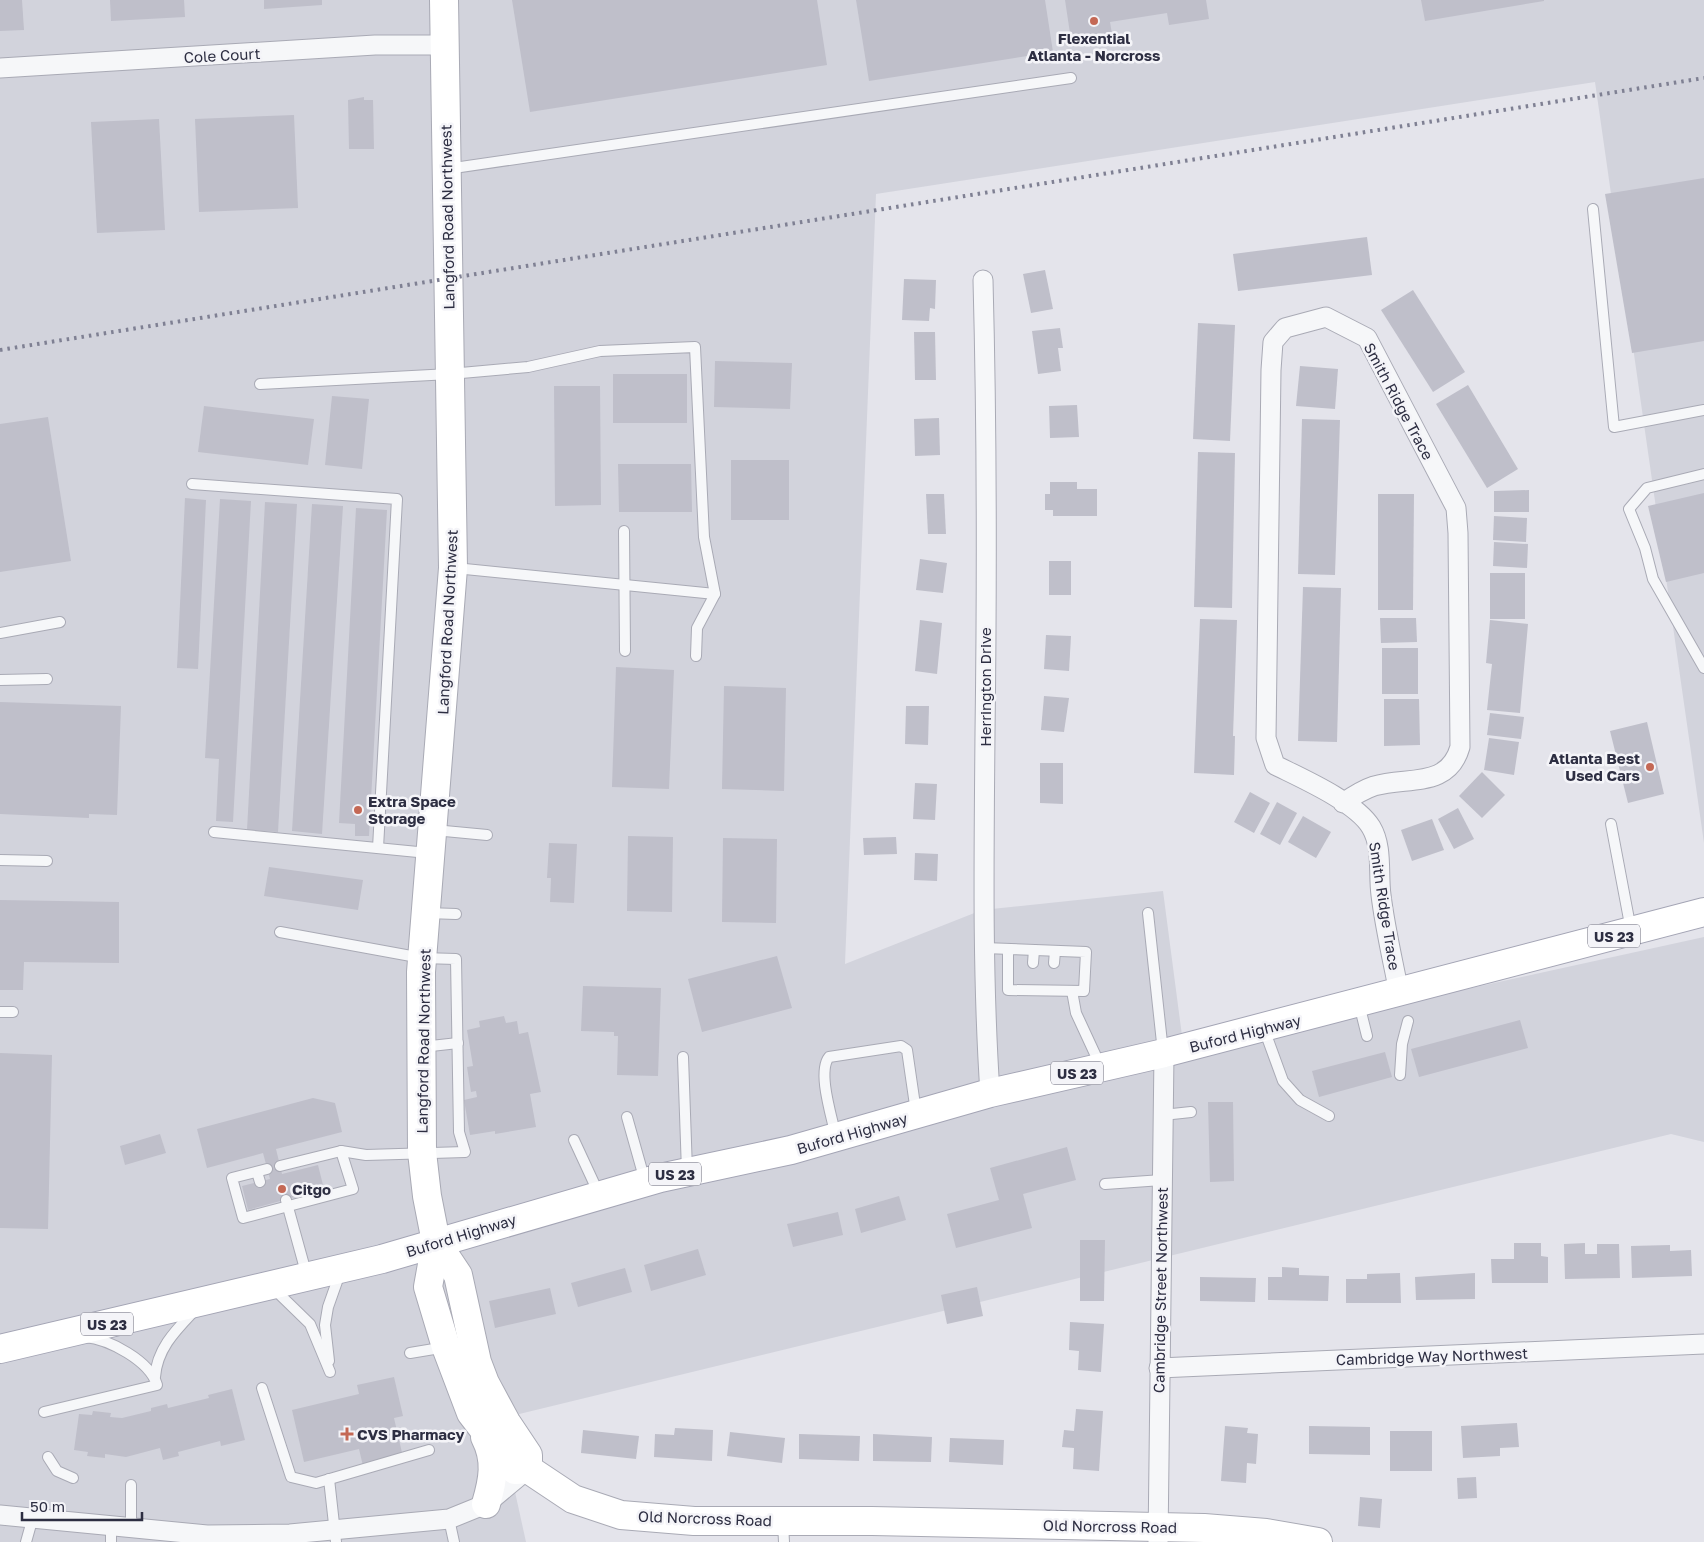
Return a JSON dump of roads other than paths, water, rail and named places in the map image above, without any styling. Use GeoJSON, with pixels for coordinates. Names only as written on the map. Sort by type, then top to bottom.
{"type":"FeatureCollection","features":[{"type":"Feature","properties":{"kind":"street","name":"Langford Road Northwest"},"geometry":{"type":"LineString","coordinates":[[436,1242],[428,1287],[446,1347],[471,1413],[515,1470],[528,1469],[528,1455],[506,1422],[485,1383],[477,1362],[458,1275],[436,1242],[426,1196],[422,1152],[422,958],[433,841],[453,568],[443,45],[444,0]]}},
{"type":"Feature","properties":{"kind":"street","name":"Cole Court"},"geometry":{"type":"LineString","coordinates":[[0,68],[375,45],[443,45]]}},
{"type":"Feature","properties":{"kind":"street","name":"Herrington Drive"},"geometry":{"type":"LineString","coordinates":[[983,280],[985,457],[984,948],[990,1093]]}},
{"type":"Feature","properties":{"kind":"street","name":"Smith Ridge Trace"},"geometry":{"type":"LineString","coordinates":[[1343,803],[1359,792],[1374,786],[1399,781],[1419,780],[1443,773],[1456,762],[1460,747],[1458,533],[1456,508],[1367,338],[1326,317],[1285,328],[1273,342],[1271,370],[1266,738],[1275,765],[1310,782],[1343,803],[1358,812],[1371,827],[1377,842],[1381,894],[1399,993]]}},
{"type":"Feature","properties":{"kind":"street","name":"Buford Highway"},"geometry":{"type":"LineString","coordinates":[[0,1349],[382,1259],[599,1194],[687,1172],[791,1150],[990,1093],[1164,1053],[1359,1004],[1704,912]]}},
{"type":"Feature","properties":{"kind":"street","name":"Cambridge Street Northwest"},"geometry":{"type":"LineString","coordinates":[[1158,1535],[1164,1053]]}},
{"type":"Feature","properties":{"kind":"street","name":"Cambridge Way Northwest"},"geometry":{"type":"LineString","coordinates":[[1159,1368],[1704,1344]]}},
{"type":"Feature","properties":{"kind":"street"},"geometry":{"type":"LineString","coordinates":[[480,1427],[491,1450],[494,1476],[486,1504]]}},
{"type":"Feature","properties":{"kind":"street"},"geometry":{"type":"LineString","coordinates":[[0,1514],[33,1517],[111,1534],[131,1527],[190,1538],[207,1535],[272,1534],[335,1536],[449,1519],[486,1504],[528,1469]]}},
{"type":"Feature","properties":{"kind":"street","name":"Old Norcross Road"},"geometry":{"type":"LineString","coordinates":[[528,1469],[573,1499],[621,1515],[784,1531],[1158,1535],[1266,1532],[1302,1540]]}},
{"type":"Feature","properties":{"kind":"lane"},"geometry":{"type":"LineString","coordinates":[[446,169],[1072,78]]}},
{"type":"Feature","properties":{"kind":"lane"},"geometry":{"type":"LineString","coordinates":[[1593,208],[1614,427],[1704,410]]}},
{"type":"Feature","properties":{"kind":"lane"},"geometry":{"type":"LineString","coordinates":[[260,384],[450,374],[528,367],[600,351],[695,347],[704,537],[715,594],[698,628],[696,656]]}},
{"type":"Feature","properties":{"kind":"lane"},"geometry":{"type":"LineString","coordinates":[[1704,474],[1647,488],[1629,509],[1645,548],[1652,579],[1704,668]]}},
{"type":"Feature","properties":{"kind":"lane"},"geometry":{"type":"LineString","coordinates":[[192,484],[397,499],[378,848]]}},
{"type":"Feature","properties":{"kind":"lane"},"geometry":{"type":"LineString","coordinates":[[624,531],[625,651]]}},
{"type":"Feature","properties":{"kind":"lane"},"geometry":{"type":"LineString","coordinates":[[453,568],[715,594]]}},
{"type":"Feature","properties":{"kind":"lane"},"geometry":{"type":"LineString","coordinates":[[0,633],[60,622]]}},
{"type":"Feature","properties":{"kind":"lane"},"geometry":{"type":"LineString","coordinates":[[0,680],[47,679]]}},
{"type":"Feature","properties":{"kind":"lane"},"geometry":{"type":"LineString","coordinates":[[1611,824],[1632,931]]}},
{"type":"Feature","properties":{"kind":"lane"},"geometry":{"type":"LineString","coordinates":[[214,832],[378,848],[487,835]]}},
{"type":"Feature","properties":{"kind":"lane"},"geometry":{"type":"LineString","coordinates":[[0,860],[47,861]]}},
{"type":"Feature","properties":{"kind":"lane"},"geometry":{"type":"LineString","coordinates":[[426,913],[456,914]]}},
{"type":"Feature","properties":{"kind":"lane"},"geometry":{"type":"LineString","coordinates":[[1148,913],[1164,1053]]}},
{"type":"Feature","properties":{"kind":"lane"},"geometry":{"type":"LineString","coordinates":[[280,932],[422,958],[456,959],[459,1132],[465,1152],[366,1155],[341,1150],[300,1165],[280,1166]]}},
{"type":"Feature","properties":{"kind":"lane"},"geometry":{"type":"LineString","coordinates":[[984,948],[1086,952],[1084,991],[1008,990],[1008,949]]}},
{"type":"Feature","properties":{"kind":"lane"},"geometry":{"type":"LineString","coordinates":[[1033,962],[1034,950]]}},
{"type":"Feature","properties":{"kind":"lane"},"geometry":{"type":"LineString","coordinates":[[1054,963],[1055,951]]}},
{"type":"Feature","properties":{"kind":"lane"},"geometry":{"type":"LineString","coordinates":[[1031,990],[1032,979]]}},
{"type":"Feature","properties":{"kind":"lane"},"geometry":{"type":"LineString","coordinates":[[1053,991],[1054,979]]}},
{"type":"Feature","properties":{"kind":"lane"},"geometry":{"type":"LineString","coordinates":[[1072,991],[1076,1013],[1101,1068]]}},
{"type":"Feature","properties":{"kind":"lane"},"geometry":{"type":"LineString","coordinates":[[1359,1004],[1367,1036]]}},
{"type":"Feature","properties":{"kind":"lane"},"geometry":{"type":"LineString","coordinates":[[0,1012],[13,1012]]}},
{"type":"Feature","properties":{"kind":"lane"},"geometry":{"type":"LineString","coordinates":[[1400,1075],[1402,1044],[1408,1021]]}},
{"type":"Feature","properties":{"kind":"lane"},"geometry":{"type":"LineString","coordinates":[[1264,1028],[1283,1081],[1300,1100],[1329,1116]]}},
{"type":"Feature","properties":{"kind":"lane"},"geometry":{"type":"LineString","coordinates":[[421,1047],[458,1043]]}},
{"type":"Feature","properties":{"kind":"lane"},"geometry":{"type":"LineString","coordinates":[[836,1138],[824,1078],[825,1063],[829,1057],[842,1053],[901,1046],[907,1050],[916,1115]]}},
{"type":"Feature","properties":{"kind":"lane"},"geometry":{"type":"LineString","coordinates":[[683,1057],[687,1172]]}},
{"type":"Feature","properties":{"kind":"lane"},"geometry":{"type":"LineString","coordinates":[[1163,1114],[1191,1112]]}},
{"type":"Feature","properties":{"kind":"lane"},"geometry":{"type":"LineString","coordinates":[[627,1117],[645,1182]]}},
{"type":"Feature","properties":{"kind":"lane"},"geometry":{"type":"LineString","coordinates":[[574,1140],[599,1194]]}},
{"type":"Feature","properties":{"kind":"lane"},"geometry":{"type":"LineString","coordinates":[[261,1174],[232,1178],[243,1218],[267,1208],[353,1189],[341,1150]]}},
{"type":"Feature","properties":{"kind":"lane"},"geometry":{"type":"LineString","coordinates":[[1105,1184],[1162,1180]]}},
{"type":"Feature","properties":{"kind":"lane"},"geometry":{"type":"LineString","coordinates":[[287,1203],[307,1277]]}},
{"type":"Feature","properties":{"kind":"lane"},"geometry":{"type":"LineString","coordinates":[[271,1285],[310,1324],[330,1372],[326,1325],[328,1307],[341,1269]]}},
{"type":"Feature","properties":{"kind":"lane"},"geometry":{"type":"LineString","coordinates":[[44,1412],[157,1384],[155,1377],[156,1361],[178,1328],[203,1301]]}},
{"type":"Feature","properties":{"kind":"lane"},"geometry":{"type":"LineString","coordinates":[[60,1335],[88,1337],[113,1346],[135,1358],[155,1377]]}},
{"type":"Feature","properties":{"kind":"lane"},"geometry":{"type":"LineString","coordinates":[[410,1353],[446,1347]]}},
{"type":"Feature","properties":{"kind":"lane"},"geometry":{"type":"LineString","coordinates":[[262,1388],[291,1477],[316,1483],[430,1450]]}},
{"type":"Feature","properties":{"kind":"lane"},"geometry":{"type":"LineString","coordinates":[[48,1457],[57,1471],[73,1478]]}},
{"type":"Feature","properties":{"kind":"lane"},"geometry":{"type":"LineString","coordinates":[[329,1479],[335,1536]]}},
{"type":"Feature","properties":{"kind":"lane"},"geometry":{"type":"LineString","coordinates":[[131,1485],[131,1527]]}},
{"type":"Feature","properties":{"kind":"lane"},"geometry":{"type":"LineString","coordinates":[[26,1542],[33,1517]]}},
{"type":"Feature","properties":{"kind":"lane"},"geometry":{"type":"LineString","coordinates":[[449,1519],[454,1542]]}},
{"type":"Feature","properties":{"kind":"railway"},"geometry":{"type":"LineString","coordinates":[[0,350],[1704,78]]}},
{"type":"Feature","properties":{"kind":"place","name":"Flexential Atlanta - Norcross"},"geometry":{"type":"Point","coordinates":[1094,21]}},
{"type":"Feature","properties":{"kind":"place","name":"Atlanta Best Used Cars"},"geometry":{"type":"Point","coordinates":[1650,767]}},
{"type":"Feature","properties":{"kind":"place","name":"Extra Space Storage"},"geometry":{"type":"Point","coordinates":[358,810]}},
{"type":"Feature","properties":{"kind":"place","name":"Citgo"},"geometry":{"type":"Point","coordinates":[282,1189]}},
{"type":"Feature","properties":{"kind":"place","name":"CVS Pharmacy"},"geometry":{"type":"Point","coordinates":[347,1434]}}]}
